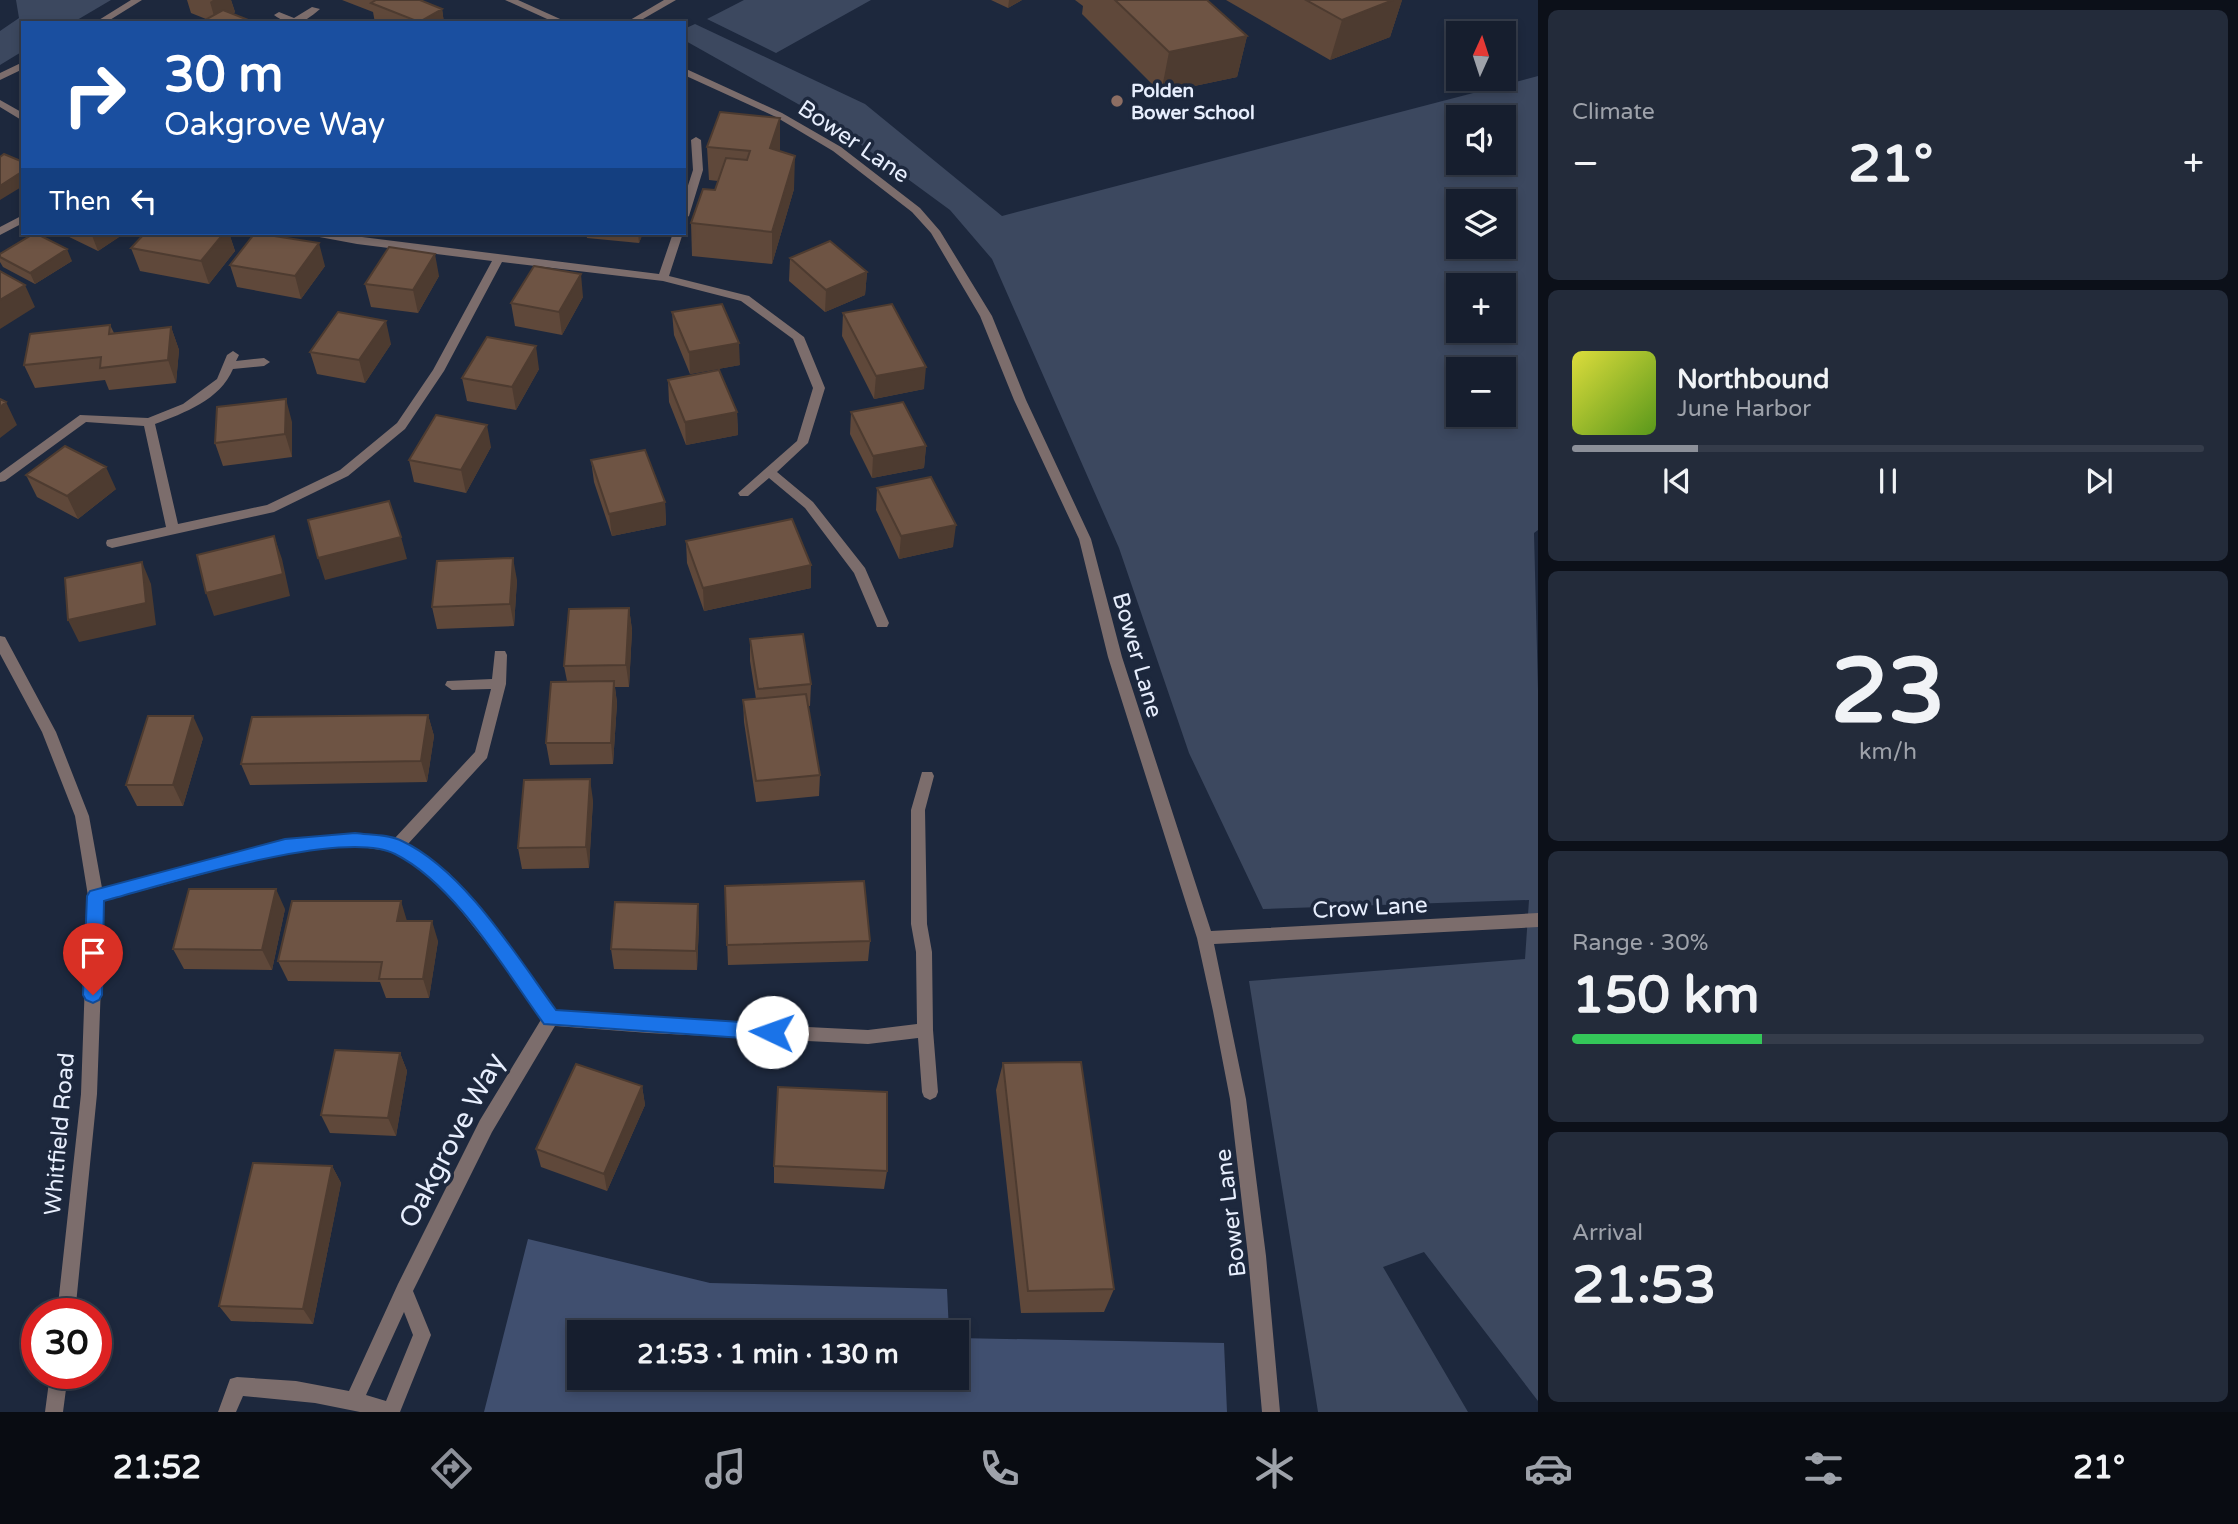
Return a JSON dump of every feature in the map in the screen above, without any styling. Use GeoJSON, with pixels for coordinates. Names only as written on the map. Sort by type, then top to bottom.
{"type":"FeatureCollection","features":[{"type":"Feature","properties":{"kind":"street"},"geometry":{"type":"LineString","coordinates":[[101,21],[138,0]]}},
{"type":"Feature","properties":{"kind":"street"},"geometry":{"type":"LineString","coordinates":[[510,0],[560,21]]}},
{"type":"Feature","properties":{"kind":"street"},"geometry":{"type":"LineString","coordinates":[[633,21],[671,0]]}},
{"type":"Feature","properties":{"kind":"street"},"geometry":{"type":"LineString","coordinates":[[297,21],[315,9]]}},
{"type":"Feature","properties":{"kind":"street"},"geometry":{"type":"LineString","coordinates":[[279,15],[294,21]]}},
{"type":"Feature","properties":{"kind":"street"},"geometry":{"type":"LineString","coordinates":[[0,77],[21,66]]}},
{"type":"Feature","properties":{"kind":"street","name":"Bower Lane"},"geometry":{"type":"LineString","coordinates":[[686,72],[779,115],[838,149],[916,211],[935,231],[986,316],[1020,400],[1085,539],[1115,657],[1205,938],[1238,1099],[1257,1256],[1271,1412]]}},
{"type":"Feature","properties":{"kind":"street"},"geometry":{"type":"LineString","coordinates":[[0,103],[21,117]]}},
{"type":"Feature","properties":{"kind":"street"},"geometry":{"type":"LineString","coordinates":[[686,209],[698,170],[696,140]]}},
{"type":"Feature","properties":{"kind":"street"},"geometry":{"type":"LineString","coordinates":[[686,169],[698,170]]}},
{"type":"Feature","properties":{"kind":"street"},"geometry":{"type":"LineString","coordinates":[[0,232],[21,220]]}},
{"type":"Feature","properties":{"kind":"street"},"geometry":{"type":"LineString","coordinates":[[325,235],[663,278],[745,298],[798,337],[819,388],[802,443],[744,493]]}},
{"type":"Feature","properties":{"kind":"street"},"geometry":{"type":"LineString","coordinates":[[663,278],[677,235]]}},
{"type":"Feature","properties":{"kind":"street"},"geometry":{"type":"LineString","coordinates":[[112,543],[270,509],[344,473],[401,426],[444,359],[498,259]]}},
{"type":"Feature","properties":{"kind":"street"},"geometry":{"type":"LineString","coordinates":[[1,478],[84,418],[149,422],[187,407],[222,381],[230,360],[264,362]]}},
{"type":"Feature","properties":{"kind":"street"},"geometry":{"type":"LineString","coordinates":[[149,422],[173,529]]}},
{"type":"Feature","properties":{"kind":"street"},"geometry":{"type":"LineString","coordinates":[[769,471],[809,505],[860,571],[882,623]]}},
{"type":"Feature","properties":{"kind":"street","name":"Whitfield Road"},"geometry":{"type":"LineString","coordinates":[[0,641],[49,732],[82,816],[96,896],[89,1094],[68,1298]]}},
{"type":"Feature","properties":{"kind":"street"},"geometry":{"type":"LineString","coordinates":[[397,846],[482,754],[499,684],[500,655]]}},
{"type":"Feature","properties":{"kind":"street"},"geometry":{"type":"LineString","coordinates":[[452,685],[499,684]]}},
{"type":"Feature","properties":{"kind":"street"},"geometry":{"type":"LineString","coordinates":[[927,776],[918,810],[919,924],[924,952],[925,1030],[930,1092]]}},
{"type":"Feature","properties":{"kind":"street"},"geometry":{"type":"LineString","coordinates":[[96,896],[285,846],[355,840],[397,846],[444,878],[551,1018],[649,1026],[868,1037],[925,1030]]}},
{"type":"Feature","properties":{"kind":"street","name":"Crow Lane"},"geometry":{"type":"LineString","coordinates":[[1205,938],[1538,920]]}},
{"type":"Feature","properties":{"kind":"street","name":"Oakgrove Way"},"geometry":{"type":"LineString","coordinates":[[355,1399],[404,1290],[486,1126],[551,1018]]}},
{"type":"Feature","properties":{"kind":"street"},"geometry":{"type":"LineString","coordinates":[[227,1412],[237,1386],[297,1390],[355,1399],[391,1412],[422,1335],[404,1290]]}},
{"type":"Feature","properties":{"kind":"street"},"geometry":{"type":"LineString","coordinates":[[54,1412],[57,1389]]}},
{"type":"Feature","properties":{"kind":"shaded area"},"geometry":{"type":"Polygon","coordinates":[[[16,0],[111,0],[75,21],[21,21],[21,52],[0,65],[0,31],[19,18],[16,0]]]}},
{"type":"Feature","properties":{"kind":"shaded area"},"geometry":{"type":"Polygon","coordinates":[[[744,0],[871,0],[776,53],[707,19],[744,0]]]}},
{"type":"Feature","properties":{"kind":"shaded area"},"geometry":{"type":"Polygon","coordinates":[[[695,24],[865,104],[1002,216],[1481,91],[1516,91],[1516,82],[1538,76],[1538,530],[1534,533],[1538,690],[1538,1401],[1424,1252],[1383,1267],[1468,1412],[1318,1412],[1249,981],[1525,959],[1529,900],[1263,909],[1189,753],[1119,548],[992,259],[950,210],[830,122],[686,41],[686,28],[695,24]]]}},
{"type":"Feature","properties":{"kind":"shaded area"},"geometry":{"type":"Polygon","coordinates":[[[528,1239],[710,1283],[947,1289],[948,1320],[567,1320],[567,1390],[969,1390],[969,1338],[1224,1343],[1227,1412],[484,1412],[528,1239]]]}},
{"type":"Feature","properties":{"kind":"building"},"geometry":{"type":"Polygon","coordinates":[[[376,0],[420,0],[442,9],[416,21],[371,3],[376,0]]]}},
{"type":"Feature","properties":{"kind":"building"},"geometry":{"type":"Polygon","coordinates":[[[1115,0],[1207,0],[1247,36],[1169,52],[1115,0]]]}},
{"type":"Feature","properties":{"kind":"building"},"geometry":{"type":"Polygon","coordinates":[[[1306,0],[1393,0],[1342,20],[1306,0]]]}},
{"type":"Feature","properties":{"kind":"building"},"geometry":{"type":"Polygon","coordinates":[[[223,10],[251,21],[203,21],[223,10]]]}},
{"type":"Feature","properties":{"kind":"building"},"geometry":{"type":"Polygon","coordinates":[[[720,112],[780,118],[770,148],[795,156],[772,232],[691,223],[703,189],[715,190],[726,158],[747,160],[750,151],[707,147],[720,112]]]}},
{"type":"Feature","properties":{"kind":"building"},"geometry":{"type":"Polygon","coordinates":[[[4,154],[21,161],[21,172],[0,186],[0,157],[4,154]]]}},
{"type":"Feature","properties":{"kind":"building"},"geometry":{"type":"Polygon","coordinates":[[[32,235],[39,235],[67,249],[30,273],[0,257],[0,254],[32,235]]]}},
{"type":"Feature","properties":{"kind":"building"},"geometry":{"type":"Polygon","coordinates":[[[143,235],[222,235],[201,261],[131,248],[143,235]]]}},
{"type":"Feature","properties":{"kind":"building"},"geometry":{"type":"Polygon","coordinates":[[[253,235],[319,243],[295,276],[230,265],[253,235]]]}},
{"type":"Feature","properties":{"kind":"building"},"geometry":{"type":"Polygon","coordinates":[[[830,241],[867,272],[826,290],[790,258],[830,241]]]}},
{"type":"Feature","properties":{"kind":"building"},"geometry":{"type":"Polygon","coordinates":[[[389,247],[435,254],[413,290],[365,284],[389,247]]]}},
{"type":"Feature","properties":{"kind":"building"},"geometry":{"type":"Polygon","coordinates":[[[534,266],[581,274],[559,312],[511,303],[534,266]]]}},
{"type":"Feature","properties":{"kind":"building"},"geometry":{"type":"Polygon","coordinates":[[[0,271],[25,285],[0,300],[0,271]]]}},
{"type":"Feature","properties":{"kind":"building"},"geometry":{"type":"Polygon","coordinates":[[[722,304],[739,343],[689,352],[672,312],[722,304]]]}},
{"type":"Feature","properties":{"kind":"building"},"geometry":{"type":"Polygon","coordinates":[[[892,304],[926,367],[876,376],[843,313],[892,304]]]}},
{"type":"Feature","properties":{"kind":"building"},"geometry":{"type":"Polygon","coordinates":[[[338,312],[386,321],[359,360],[310,352],[338,312]]]}},
{"type":"Feature","properties":{"kind":"building"},"geometry":{"type":"Polygon","coordinates":[[[110,325],[109,334],[171,327],[168,360],[100,368],[101,357],[24,365],[30,334],[110,325]]]}},
{"type":"Feature","properties":{"kind":"building"},"geometry":{"type":"Polygon","coordinates":[[[487,337],[536,346],[512,387],[462,378],[487,337]]]}},
{"type":"Feature","properties":{"kind":"building"},"geometry":{"type":"Polygon","coordinates":[[[719,370],[737,412],[685,422],[668,380],[719,370]]]}},
{"type":"Feature","properties":{"kind":"building"},"geometry":{"type":"Polygon","coordinates":[[[286,399],[285,434],[215,443],[217,407],[286,399]]]}},
{"type":"Feature","properties":{"kind":"building"},"geometry":{"type":"Polygon","coordinates":[[[903,402],[926,446],[873,456],[851,412],[903,402]]]}},
{"type":"Feature","properties":{"kind":"building"},"geometry":{"type":"Polygon","coordinates":[[[436,415],[487,425],[461,470],[409,460],[436,415]]]}},
{"type":"Feature","properties":{"kind":"building"},"geometry":{"type":"Polygon","coordinates":[[[65,446],[106,467],[67,496],[26,475],[65,446]]]}},
{"type":"Feature","properties":{"kind":"building"},"geometry":{"type":"Polygon","coordinates":[[[645,450],[665,502],[609,514],[591,460],[645,450]]]}},
{"type":"Feature","properties":{"kind":"building"},"geometry":{"type":"Polygon","coordinates":[[[931,477],[956,525],[901,536],[877,488],[931,477]]]}},
{"type":"Feature","properties":{"kind":"building"},"geometry":{"type":"Polygon","coordinates":[[[389,501],[401,537],[318,558],[308,520],[389,501]]]}},
{"type":"Feature","properties":{"kind":"building"},"geometry":{"type":"Polygon","coordinates":[[[792,519],[811,565],[703,588],[686,541],[792,519]]]}},
{"type":"Feature","properties":{"kind":"building"},"geometry":{"type":"Polygon","coordinates":[[[274,536],[283,574],[206,593],[197,555],[274,536]]]}},
{"type":"Feature","properties":{"kind":"building"},"geometry":{"type":"Polygon","coordinates":[[[513,558],[510,604],[432,607],[437,561],[513,558]]]}},
{"type":"Feature","properties":{"kind":"building"},"geometry":{"type":"Polygon","coordinates":[[[142,562],[146,603],[68,620],[65,578],[142,562]]]}},
{"type":"Feature","properties":{"kind":"building"},"geometry":{"type":"Polygon","coordinates":[[[629,608],[626,665],[564,666],[569,609],[629,608]]]}},
{"type":"Feature","properties":{"kind":"building"},"geometry":{"type":"Polygon","coordinates":[[[803,634],[811,684],[758,689],[750,639],[803,634]]]}},
{"type":"Feature","properties":{"kind":"building"},"geometry":{"type":"Polygon","coordinates":[[[614,681],[611,743],[546,743],[551,682],[614,681]]]}},
{"type":"Feature","properties":{"kind":"building"},"geometry":{"type":"Polygon","coordinates":[[[806,694],[820,775],[756,781],[743,700],[806,694]]]}},
{"type":"Feature","properties":{"kind":"building"},"geometry":{"type":"Polygon","coordinates":[[[428,715],[421,761],[241,764],[252,717],[428,715]]]}},
{"type":"Feature","properties":{"kind":"building"},"geometry":{"type":"Polygon","coordinates":[[[148,716],[193,716],[173,785],[126,785],[148,716]]]}},
{"type":"Feature","properties":{"kind":"building"},"geometry":{"type":"Polygon","coordinates":[[[590,779],[586,847],[518,848],[524,780],[590,779]]]}},
{"type":"Feature","properties":{"kind":"building"},"geometry":{"type":"Polygon","coordinates":[[[864,881],[870,941],[727,945],[725,886],[864,881]]]}},
{"type":"Feature","properties":{"kind":"building"},"geometry":{"type":"Polygon","coordinates":[[[189,889],[276,889],[262,950],[173,949],[189,889]]]}},
{"type":"Feature","properties":{"kind":"building"},"geometry":{"type":"Polygon","coordinates":[[[292,901],[401,901],[397,921],[432,921],[423,979],[379,979],[382,962],[278,961],[292,901]]]}},
{"type":"Feature","properties":{"kind":"building"},"geometry":{"type":"Polygon","coordinates":[[[615,902],[698,904],[696,951],[611,949],[615,902]]]}},
{"type":"Feature","properties":{"kind":"building"},"geometry":{"type":"Polygon","coordinates":[[[335,1050],[400,1053],[388,1118],[321,1115],[335,1050]]]}},
{"type":"Feature","properties":{"kind":"building"},"geometry":{"type":"Polygon","coordinates":[[[1081,1062],[1114,1289],[1028,1291],[1003,1063],[1081,1062]]]}},
{"type":"Feature","properties":{"kind":"building"},"geometry":{"type":"Polygon","coordinates":[[[576,1064],[642,1086],[604,1174],[536,1149],[576,1064]]]}},
{"type":"Feature","properties":{"kind":"building"},"geometry":{"type":"Polygon","coordinates":[[[778,1087],[887,1092],[887,1171],[774,1166],[778,1087]]]}},
{"type":"Feature","properties":{"kind":"building"},"geometry":{"type":"Polygon","coordinates":[[[253,1163],[332,1166],[303,1309],[219,1306],[253,1163]]]}},
{"type":"Feature","properties":{"kind":"place","name":"Polden Bower School"},"geometry":{"type":"Point","coordinates":[1117,101]}},
{"type":"Feature","properties":{"kind":"route"},"geometry":{"type":"LineString","coordinates":[[93,995],[96,896],[285,846],[355,840],[397,846],[444,878],[551,1018],[772,1032]]}}]}
